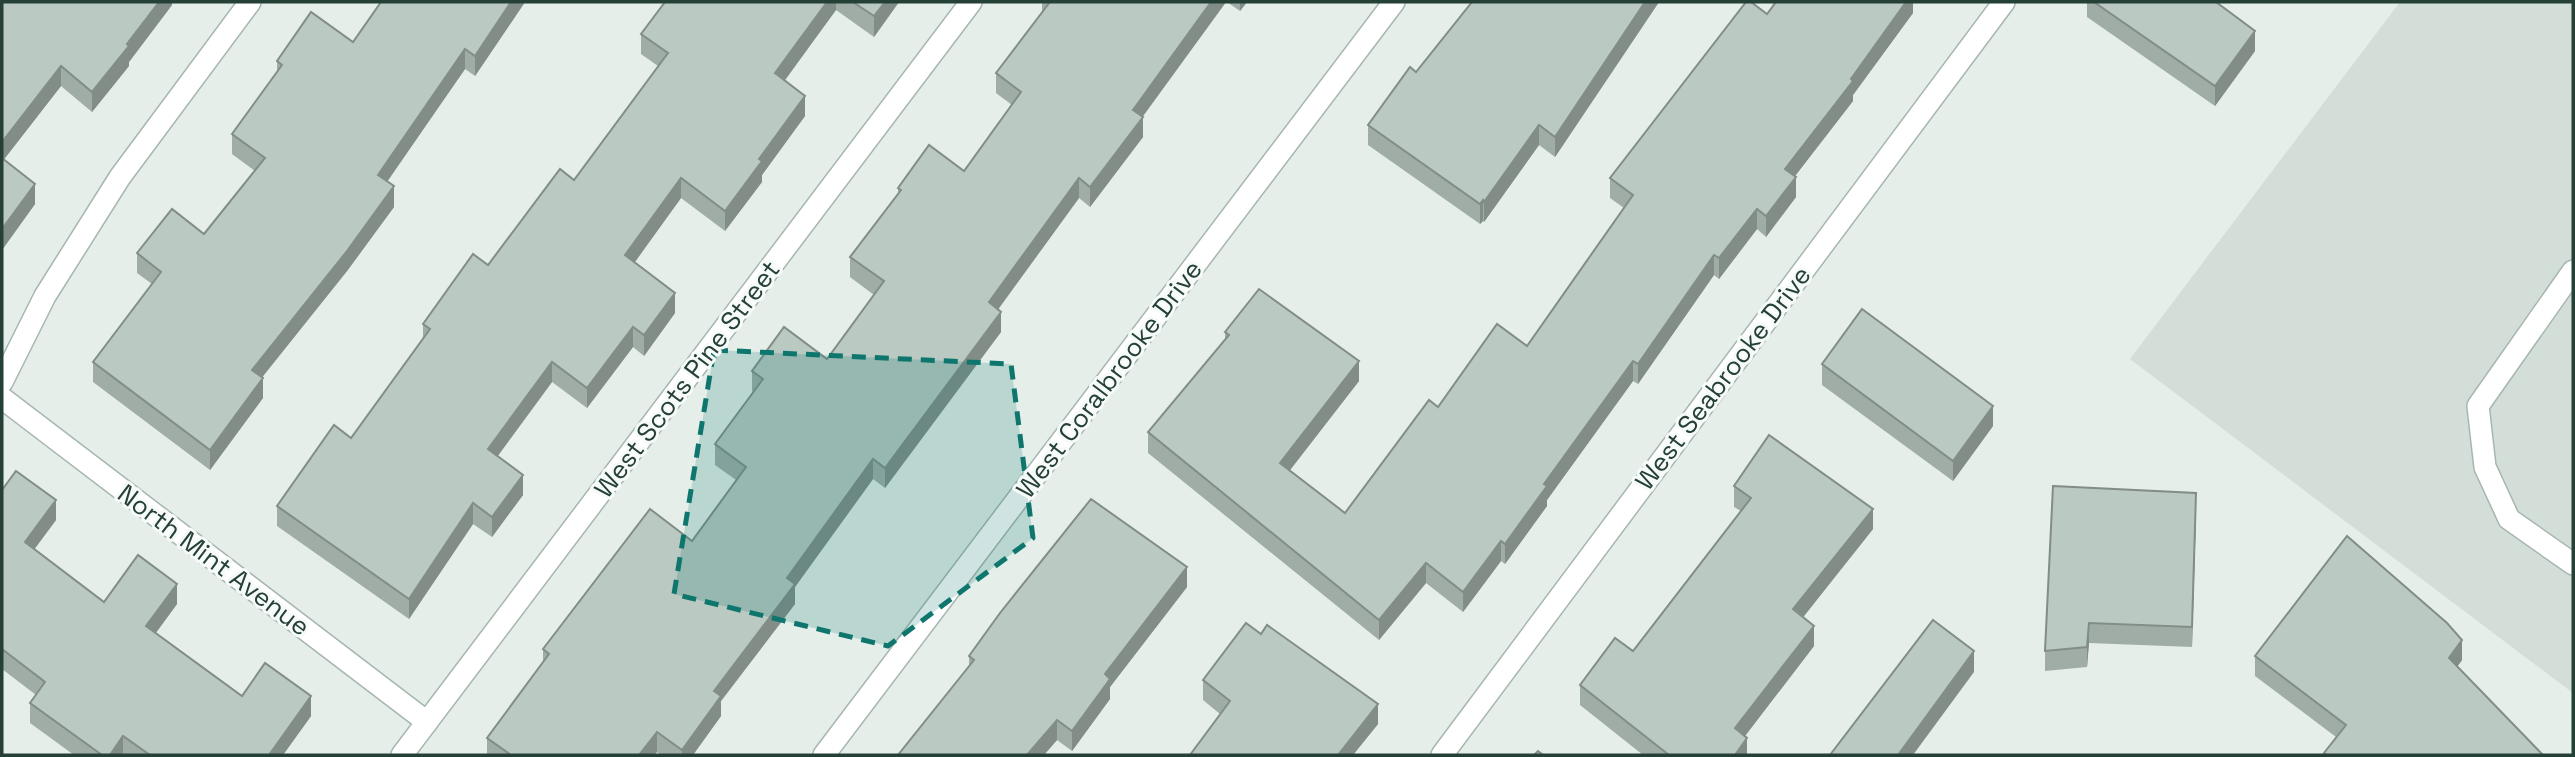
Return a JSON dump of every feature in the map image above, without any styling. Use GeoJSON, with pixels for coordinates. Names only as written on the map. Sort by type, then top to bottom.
{"type":"FeatureCollection","features":[{"type":"Feature","properties":{"kind":"street"},"geometry":{"type":"LineString","coordinates":[[2,382],[45,296],[120,177],[250,2]]}},
{"type":"Feature","properties":{"kind":"street","name":"West Scots Pine Street"},"geometry":{"type":"LineString","coordinates":[[402,755],[971,2]]}},
{"type":"Feature","properties":{"kind":"street","name":"West Coralbrooke Drive"},"geometry":{"type":"LineString","coordinates":[[824,755],[1394,2]]}},
{"type":"Feature","properties":{"kind":"street","name":"West Seabrooke Drive"},"geometry":{"type":"LineString","coordinates":[[1441,755],[2004,2]]}},
{"type":"Feature","properties":{"kind":"street"},"geometry":{"type":"LineString","coordinates":[[2573,271],[2478,406],[2485,467],[2509,519],[2573,564]]}},
{"type":"Feature","properties":{"kind":"street","name":"North Mint Avenue"},"geometry":{"type":"LineString","coordinates":[[2,398],[427,722]]}},
{"type":"Feature","properties":{"kind":"highlighted area"},"geometry":{"type":"Polygon","coordinates":[[[714,350],[1011,364],[1033,538],[888,646],[674,594],[714,350]]]}},
{"type":"Feature","properties":{"kind":"shaded area"},"geometry":{"type":"Polygon","coordinates":[[[2400,2],[2573,2],[2573,693],[2130,359],[2400,2]]]}},
{"type":"Feature","properties":{"kind":"building"},"geometry":{"type":"Polygon","coordinates":[[[2,2],[159,2],[127,44],[129,46],[92,92],[61,66],[2,142],[2,2]]]}},
{"type":"Feature","properties":{"kind":"building"},"geometry":{"type":"Polygon","coordinates":[[[381,2],[511,2],[475,56],[465,49],[378,175],[394,186],[347,251],[252,370],[263,378],[210,450],[93,362],[161,272],[137,253],[172,209],[204,234],[265,158],[232,134],[282,65],[277,61],[311,12],[353,42],[381,2]]]}},
{"type":"Feature","properties":{"kind":"building"},"geometry":{"type":"Polygon","coordinates":[[[665,2],[827,2],[775,73],[805,96],[725,211],[681,178],[625,255],[675,293],[644,335],[633,327],[587,388],[552,362],[488,449],[523,475],[492,517],[473,503],[409,599],[277,506],[334,425],[351,438],[430,329],[423,324],[473,254],[488,265],[560,169],[574,180],[668,53],[641,34],[665,2]]]}},
{"type":"Feature","properties":{"kind":"building"},"geometry":{"type":"Polygon","coordinates":[[[853,2],[885,2],[874,16],[853,2]]]}},
{"type":"Feature","properties":{"kind":"building"},"geometry":{"type":"Polygon","coordinates":[[[1050,2],[1211,2],[1133,110],[1143,117],[1090,187],[1079,178],[989,302],[1001,312],[885,468],[873,459],[787,578],[795,584],[714,691],[721,696],[682,750],[657,732],[639,755],[511,755],[487,738],[549,654],[543,649],[650,509],[692,541],[746,467],[715,444],[763,379],[752,371],[784,327],[827,359],[884,281],[850,257],[901,190],[898,188],[929,145],[964,171],[1021,92],[996,73],[1050,2]]]}},
{"type":"Feature","properties":{"kind":"building"},"geometry":{"type":"Polygon","coordinates":[[[1472,2],[1645,2],[1555,137],[1539,125],[1480,204],[1368,125],[1410,67],[1416,72],[1472,2]]]}},
{"type":"Feature","properties":{"kind":"building"},"geometry":{"type":"Polygon","coordinates":[[[1746,2],[1751,2],[1767,14],[1776,2],[1906,2],[1851,79],[1853,81],[1785,169],[1796,177],[1766,216],[1757,209],[1719,258],[1714,255],[1638,364],[1633,361],[1544,484],[1547,486],[1505,544],[1501,541],[1463,592],[1426,563],[1379,620],[1148,432],[1229,335],[1225,332],[1259,289],[1359,361],[1280,463],[1345,513],[1429,400],[1438,407],[1497,324],[1527,346],[1633,195],[1610,178],[1746,2]]]}},
{"type":"Feature","properties":{"kind":"building"},"geometry":{"type":"Polygon","coordinates":[[[2094,2],[2216,2],[2255,31],[2215,86],[2094,2]]]}},
{"type":"Feature","properties":{"kind":"building"},"geometry":{"type":"Polygon","coordinates":[[[2,158],[35,184],[2,229],[2,158]]]}},
{"type":"Feature","properties":{"kind":"building"},"geometry":{"type":"Polygon","coordinates":[[[1862,309],[1993,406],[1953,461],[1822,364],[1862,309]]]}},
{"type":"Feature","properties":{"kind":"building"},"geometry":{"type":"Polygon","coordinates":[[[1769,435],[1873,509],[1793,609],[1814,626],[1735,728],[1747,738],[1735,755],[1669,755],[1580,685],[1615,638],[1633,651],[1751,498],[1734,486],[1769,435]]]}},
{"type":"Feature","properties":{"kind":"building"},"geometry":{"type":"Polygon","coordinates":[[[16,471],[56,500],[25,542],[104,602],[138,555],[177,584],[146,626],[242,696],[265,663],[311,696],[269,755],[150,755],[123,736],[110,755],[102,755],[30,703],[45,682],[2,649],[2,490],[16,471]]]}},
{"type":"Feature","properties":{"kind":"building"},"geometry":{"type":"Polygon","coordinates":[[[2053,486],[2196,493],[2192,627],[2089,623],[2087,647],[2045,651],[2053,486]]]}},
{"type":"Feature","properties":{"kind":"building"},"geometry":{"type":"Polygon","coordinates":[[[1091,499],[1187,567],[1105,674],[1110,679],[1072,731],[1057,720],[1027,755],[898,755],[974,660],[969,656],[1000,613],[1091,499]]]}},
{"type":"Feature","properties":{"kind":"building"},"geometry":{"type":"Polygon","coordinates":[[[2347,536],[2447,623],[2462,640],[2449,658],[2543,755],[2324,753],[2346,725],[2255,656],[2347,536]]]}},
{"type":"Feature","properties":{"kind":"building"},"geometry":{"type":"Polygon","coordinates":[[[1933,620],[1974,651],[1898,755],[1830,755],[1933,620]]]}},
{"type":"Feature","properties":{"kind":"building"},"geometry":{"type":"Polygon","coordinates":[[[1246,623],[1261,634],[1267,625],[1378,704],[1338,755],[1190,755],[1230,701],[1203,680],[1246,623]]]}}]}
